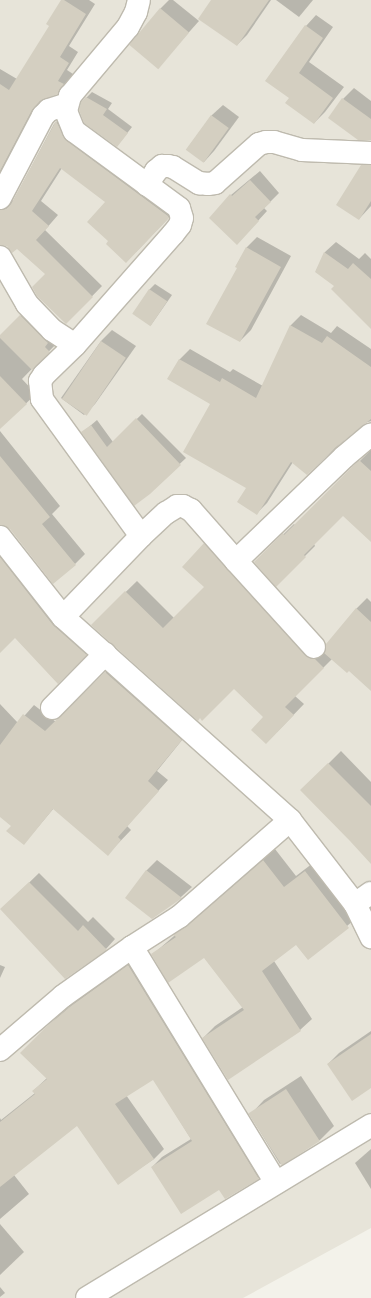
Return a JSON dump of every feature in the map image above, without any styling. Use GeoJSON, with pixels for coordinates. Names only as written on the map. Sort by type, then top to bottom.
{"type":"FeatureCollection","features":[{"type":"Feature","properties":{"kind":"street"},"geometry":{"type":"LineString","coordinates":[[139,0],[136,12],[128,27],[70,96],[66,111],[74,131],[179,208],[182,218],[180,225],[75,345],[44,375],[40,381],[42,399],[141,536]]}},
{"type":"Feature","properties":{"kind":"street"},"geometry":{"type":"LineString","coordinates":[[0,198],[43,116],[49,110],[67,104]]}},
{"type":"Feature","properties":{"kind":"street"},"geometry":{"type":"LineString","coordinates":[[147,185],[156,171],[162,166],[178,169],[199,183],[215,183],[259,144],[266,142],[274,142],[302,150],[371,154]]}},
{"type":"Feature","properties":{"kind":"street"},"geometry":{"type":"LineString","coordinates":[[0,257],[27,304],[52,330],[75,345]]}},
{"type":"Feature","properties":{"kind":"street"},"geometry":{"type":"LineString","coordinates":[[236,561],[371,434]]}},
{"type":"Feature","properties":{"kind":"street"},"geometry":{"type":"LineString","coordinates":[[63,617],[141,536],[166,513],[177,506],[183,506],[191,510],[314,647]]}},
{"type":"Feature","properties":{"kind":"street"},"geometry":{"type":"LineString","coordinates":[[0,537],[63,617],[290,820],[363,899],[371,937]]}},
{"type":"Feature","properties":{"kind":"street"},"geometry":{"type":"LineString","coordinates":[[52,708],[105,654]]}},
{"type":"Feature","properties":{"kind":"street"},"geometry":{"type":"LineString","coordinates":[[0,1050],[64,996],[132,946],[179,917],[290,820]]}},
{"type":"Feature","properties":{"kind":"street"},"geometry":{"type":"LineString","coordinates":[[132,946],[276,1182]]}},
{"type":"Feature","properties":{"kind":"street"},"geometry":{"type":"LineString","coordinates":[[87,1298],[371,1125]]}},
{"type":"Feature","properties":{"kind":"shaded area"},"geometry":{"type":"Polygon","coordinates":[[[0,0],[371,0],[371,1228],[243,1298],[0,1298],[0,0]]]}},
{"type":"Feature","properties":{"kind":"building"},"geometry":{"type":"Polygon","coordinates":[[[61,0],[64,0],[86,14],[60,57],[69,63],[58,81],[64,84],[58,94],[40,101],[32,110],[0,171],[0,84],[9,90],[49,26],[46,24],[61,0]]]}},
{"type":"Feature","properties":{"kind":"building"},"geometry":{"type":"Polygon","coordinates":[[[211,0],[269,0],[237,46],[198,19],[211,0]]]}},
{"type":"Feature","properties":{"kind":"building"},"geometry":{"type":"Polygon","coordinates":[[[160,8],[189,32],[158,69],[129,45],[160,8]]]}},
{"type":"Feature","properties":{"kind":"building"},"geometry":{"type":"Polygon","coordinates":[[[305,25],[323,38],[299,73],[333,98],[314,124],[285,103],[289,98],[265,81],[305,25]]]}},
{"type":"Feature","properties":{"kind":"building"},"geometry":{"type":"Polygon","coordinates":[[[86,97],[107,109],[103,115],[128,133],[117,147],[84,123],[79,110],[81,102],[86,97]]]}},
{"type":"Feature","properties":{"kind":"building"},"geometry":{"type":"Polygon","coordinates":[[[342,98],[371,119],[371,140],[358,140],[328,118],[342,98]]]}},
{"type":"Feature","properties":{"kind":"building"},"geometry":{"type":"Polygon","coordinates":[[[211,115],[229,128],[204,163],[186,150],[211,115]]]}},
{"type":"Feature","properties":{"kind":"building"},"geometry":{"type":"Polygon","coordinates":[[[56,121],[67,141],[169,218],[126,263],[106,244],[108,241],[87,222],[105,202],[60,168],[32,211],[49,226],[36,240],[93,297],[66,324],[37,296],[32,287],[45,274],[17,249],[12,253],[7,246],[0,245],[0,210],[6,209],[11,204],[56,121]]]}},
{"type":"Feature","properties":{"kind":"building"},"geometry":{"type":"Polygon","coordinates":[[[361,165],[371,165],[371,201],[359,220],[336,205],[361,165]]]}},
{"type":"Feature","properties":{"kind":"building"},"geometry":{"type":"Polygon","coordinates":[[[250,180],[271,202],[255,217],[259,221],[237,245],[209,218],[230,194],[232,196],[250,180]]]}},
{"type":"Feature","properties":{"kind":"building"},"geometry":{"type":"Polygon","coordinates":[[[246,247],[281,267],[240,342],[206,324],[237,268],[235,267],[246,247]]]}},
{"type":"Feature","properties":{"kind":"building"},"geometry":{"type":"Polygon","coordinates":[[[324,252],[348,269],[353,263],[371,279],[371,329],[331,289],[334,286],[315,272],[324,252]]]}},
{"type":"Feature","properties":{"kind":"building"},"geometry":{"type":"Polygon","coordinates":[[[149,289],[167,301],[150,326],[132,314],[149,289]]]}},
{"type":"Feature","properties":{"kind":"building"},"geometry":{"type":"Polygon","coordinates":[[[20,315],[48,343],[45,347],[50,352],[32,370],[0,338],[0,335],[20,315]]]}},
{"type":"Feature","properties":{"kind":"building"},"geometry":{"type":"Polygon","coordinates":[[[290,325],[322,343],[327,336],[371,367],[371,419],[336,447],[307,475],[291,462],[257,515],[237,502],[246,488],[183,452],[210,404],[167,379],[179,359],[220,382],[222,378],[256,398],[290,325]]]}},
{"type":"Feature","properties":{"kind":"building"},"geometry":{"type":"Polygon","coordinates":[[[101,341],[126,358],[87,416],[62,399],[101,341]]]}},
{"type":"Feature","properties":{"kind":"building"},"geometry":{"type":"Polygon","coordinates":[[[0,376],[27,404],[0,429],[0,376]]]}},
{"type":"Feature","properties":{"kind":"building"},"geometry":{"type":"Polygon","coordinates":[[[136,418],[181,465],[150,494],[134,506],[81,432],[91,425],[107,447],[136,418]]]}},
{"type":"Feature","properties":{"kind":"building"},"geometry":{"type":"Polygon","coordinates":[[[0,456],[50,517],[42,524],[76,565],[53,584],[10,529],[0,525],[0,456]]]}},
{"type":"Feature","properties":{"kind":"building"},"geometry":{"type":"Polygon","coordinates":[[[359,460],[371,471],[371,542],[343,516],[304,555],[306,557],[276,587],[254,562],[283,533],[284,535],[359,460]]]}},
{"type":"Feature","properties":{"kind":"building"},"geometry":{"type":"Polygon","coordinates":[[[204,543],[305,655],[315,659],[324,668],[285,707],[294,715],[266,744],[251,730],[263,717],[234,689],[202,721],[200,718],[198,721],[91,625],[125,591],[163,628],[204,587],[182,567],[204,543]]]}},
{"type":"Feature","properties":{"kind":"building"},"geometry":{"type":"Polygon","coordinates":[[[0,557],[53,625],[87,655],[58,684],[15,638],[0,653],[0,557]]]}},
{"type":"Feature","properties":{"kind":"building"},"geometry":{"type":"Polygon","coordinates":[[[356,608],[371,622],[371,691],[349,671],[347,673],[324,653],[326,644],[356,608]]]}},
{"type":"Feature","properties":{"kind":"building"},"geometry":{"type":"Polygon","coordinates":[[[105,672],[182,740],[148,781],[159,791],[118,837],[121,840],[108,856],[53,809],[24,845],[6,831],[11,826],[0,817],[0,745],[23,714],[45,731],[105,672]]]}},
{"type":"Feature","properties":{"kind":"building"},"geometry":{"type":"Polygon","coordinates":[[[328,763],[371,806],[371,864],[300,790],[328,763]]]}},
{"type":"Feature","properties":{"kind":"building"},"geometry":{"type":"Polygon","coordinates":[[[263,860],[284,887],[305,871],[349,928],[308,960],[296,945],[262,971],[301,1031],[228,1080],[202,1038],[244,1010],[204,958],[168,983],[151,954],[176,937],[173,935],[187,926],[263,860]]]}},
{"type":"Feature","properties":{"kind":"building"},"geometry":{"type":"Polygon","coordinates":[[[146,870],[182,898],[152,919],[125,898],[146,870]]]}},
{"type":"Feature","properties":{"kind":"building"},"geometry":{"type":"Polygon","coordinates":[[[29,882],[78,931],[83,925],[107,950],[65,979],[0,909],[29,882]]]}},
{"type":"Feature","properties":{"kind":"building"},"geometry":{"type":"Polygon","coordinates":[[[128,965],[259,1179],[225,1199],[219,1190],[181,1214],[151,1167],[192,1141],[153,1080],[115,1104],[154,1159],[118,1185],[77,1126],[0,1187],[0,1122],[35,1094],[32,1091],[47,1079],[20,1053],[45,1028],[71,1006],[128,965]]]}},
{"type":"Feature","properties":{"kind":"building"},"geometry":{"type":"Polygon","coordinates":[[[371,1034],[371,1088],[352,1101],[327,1064],[371,1034]]]}},
{"type":"Feature","properties":{"kind":"building"},"geometry":{"type":"Polygon","coordinates":[[[286,1089],[320,1141],[282,1166],[248,1114],[286,1089]]]}}]}
